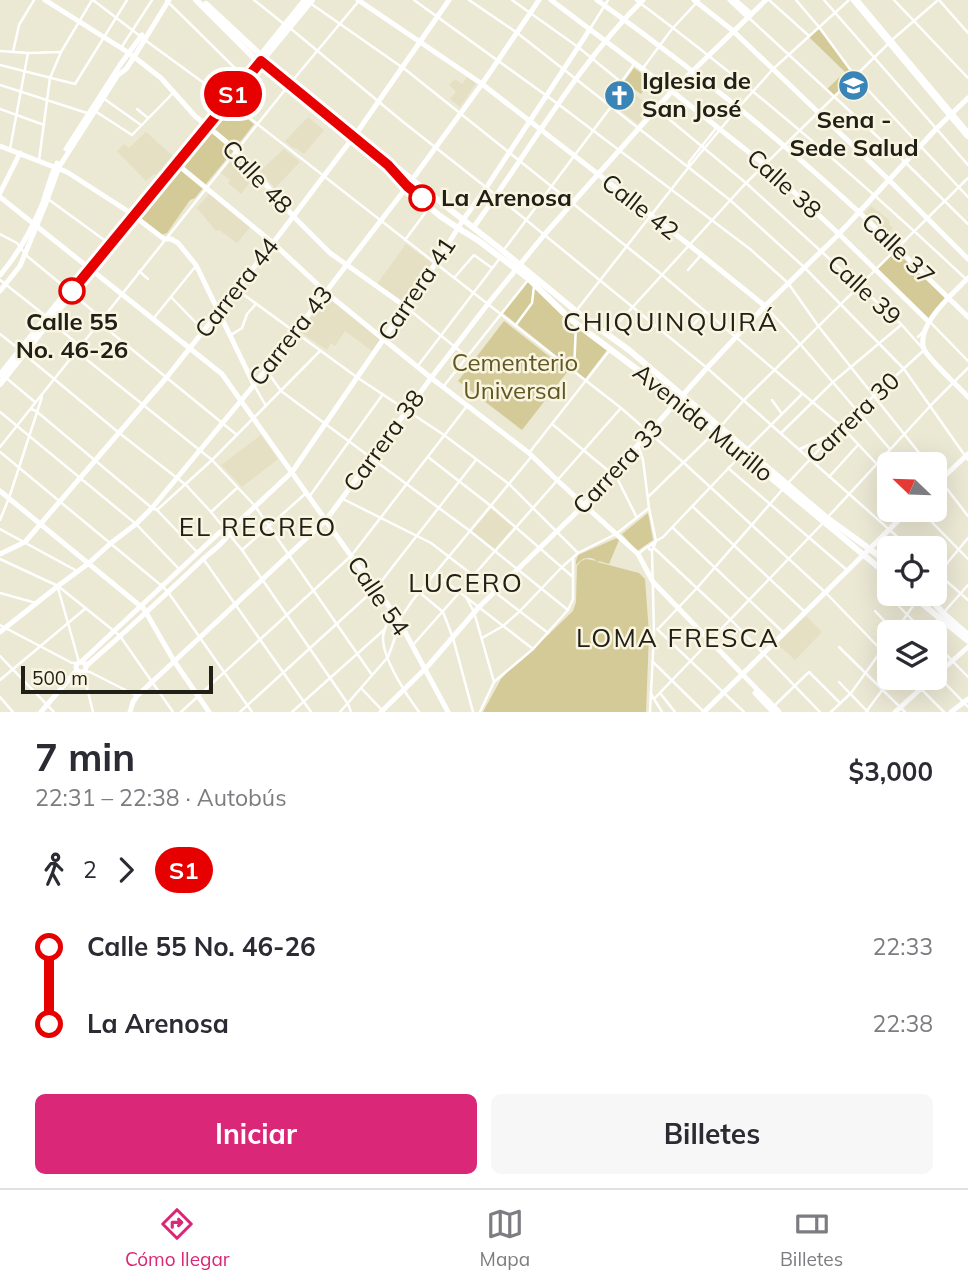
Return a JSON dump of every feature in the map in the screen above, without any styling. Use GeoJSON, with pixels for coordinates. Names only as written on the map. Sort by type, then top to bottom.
{"type":"FeatureCollection","features":[{"type":"Feature","properties":{"kind":"highway"},"geometry":{"type":"LineString","coordinates":[[855,0],[892,40]]}},
{"type":"Feature","properties":{"kind":"highway"},"geometry":{"type":"LineString","coordinates":[[861,0],[953,112],[968,126]]}},
{"type":"Feature","properties":{"kind":"highway"},"geometry":{"type":"LineString","coordinates":[[953,112],[968,135]]}},
{"type":"Feature","properties":{"kind":"main road","name":"Avenida Murillo"},"geometry":{"type":"LineString","coordinates":[[196,0],[261,62],[473,228],[576,324],[680,399]]}},
{"type":"Feature","properties":{"kind":"main road","name":"Avenida Murillo"},"geometry":{"type":"LineString","coordinates":[[201,0],[261,62]]}},
{"type":"Feature","properties":{"kind":"main road"},"geometry":{"type":"LineString","coordinates":[[0,384],[2,375],[309,1]]}},
{"type":"Feature","properties":{"kind":"main road"},"geometry":{"type":"LineString","coordinates":[[230,96],[243,76],[261,62]]}},
{"type":"Feature","properties":{"kind":"main road","name":"Avenida Murillo"},"geometry":{"type":"LineString","coordinates":[[354,135],[406,188],[458,228],[502,254]]}},
{"type":"Feature","properties":{"kind":"main road"},"geometry":{"type":"LineString","coordinates":[[89,268],[107,242],[178,165],[182,156]]}},
{"type":"Feature","properties":{"kind":"main road","name":"Avenida Murillo"},"geometry":{"type":"LineString","coordinates":[[518,268],[629,351],[680,399],[785,487],[877,554]]}},
{"type":"Feature","properties":{"kind":"main road","name":"Avenida Murillo"},"geometry":{"type":"LineString","coordinates":[[826,519],[877,566]]}},
{"type":"Feature","properties":{"kind":"main road"},"geometry":{"type":"LineString","coordinates":[[926,606],[968,635]]}},
{"type":"Feature","properties":{"kind":"main road"},"geometry":{"type":"LineString","coordinates":[[934,606],[968,641]]}},
{"type":"Feature","properties":{"kind":"street"},"geometry":{"type":"LineString","coordinates":[[13,53],[19,25],[34,0]]}},
{"type":"Feature","properties":{"kind":"street","name":"Calle 48"},"geometry":{"type":"LineString","coordinates":[[45,0],[132,55],[161,78],[203,123],[236,150],[293,216],[330,253],[406,307],[467,357]]}},
{"type":"Feature","properties":{"kind":"street"},"geometry":{"type":"LineString","coordinates":[[39,160],[50,78],[61,52],[92,0],[230,96],[257,124],[621,408],[789,558],[877,646]]}},
{"type":"Feature","properties":{"kind":"street"},"geometry":{"type":"LineString","coordinates":[[0,65],[75,84],[127,0]]}},
{"type":"Feature","properties":{"kind":"street"},"geometry":{"type":"LineString","coordinates":[[121,48],[152,0]]}},
{"type":"Feature","properties":{"kind":"street"},"geometry":{"type":"LineString","coordinates":[[35,224],[57,167],[167,0],[243,76]]}},
{"type":"Feature","properties":{"kind":"street"},"geometry":{"type":"LineString","coordinates":[[254,0],[707,368],[896,536]]}},
{"type":"Feature","properties":{"kind":"street"},"geometry":{"type":"LineString","coordinates":[[0,447],[164,239],[359,0]]}},
{"type":"Feature","properties":{"kind":"street","name":"Calle 42"},"geometry":{"type":"LineString","coordinates":[[359,0],[482,85],[765,306],[891,449]]}},
{"type":"Feature","properties":{"kind":"street"},"geometry":{"type":"LineString","coordinates":[[414,0],[547,95],[711,220],[788,283],[819,327],[919,452]]}},
{"type":"Feature","properties":{"kind":"street","name":"Carrera 44"},"geometry":{"type":"LineString","coordinates":[[2,555],[24,542],[167,377],[324,177],[449,0]]}},
{"type":"Feature","properties":{"kind":"street"},"geometry":{"type":"LineString","coordinates":[[469,0],[516,32],[730,200],[804,267],[904,369],[967,457],[947,474]]}},
{"type":"Feature","properties":{"kind":"street"},"geometry":{"type":"LineString","coordinates":[[512,0],[578,47],[621,82]]}},
{"type":"Feature","properties":{"kind":"street","name":"Carrera 43"},"geometry":{"type":"LineString","coordinates":[[2,629],[89,564],[154,509],[176,478],[266,370],[406,188],[482,85],[539,0]]}},
{"type":"Feature","properties":{"kind":"street","name":"Calle 38"},"geometry":{"type":"LineString","coordinates":[[551,0],[765,165],[839,233],[968,361]]}},
{"type":"Feature","properties":{"kind":"street","name":"Calle 37"},"geometry":{"type":"LineString","coordinates":[[597,0],[607,3],[784,146],[859,212],[968,317]]}},
{"type":"Feature","properties":{"kind":"street"},"geometry":{"type":"LineString","coordinates":[[730,0],[750,16]]}},
{"type":"Feature","properties":{"kind":"street"},"geometry":{"type":"LineString","coordinates":[[735,0],[788,55],[968,224]]}},
{"type":"Feature","properties":{"kind":"street"},"geometry":{"type":"LineString","coordinates":[[768,0],[809,36]]}},
{"type":"Feature","properties":{"kind":"street","name":"Carrera 38"},"geometry":{"type":"LineString","coordinates":[[130,712],[137,696],[152,681],[326,520],[430,378],[544,236],[672,91],[768,0]]}},
{"type":"Feature","properties":{"kind":"street"},"geometry":{"type":"LineString","coordinates":[[796,0],[855,76],[968,197]]}},
{"type":"Feature","properties":{"kind":"street"},"geometry":{"type":"LineString","coordinates":[[824,0],[968,165]]}},
{"type":"Feature","properties":{"kind":"street"},"geometry":{"type":"LineString","coordinates":[[576,311],[718,128],[773,69],[849,0]]}},
{"type":"Feature","properties":{"kind":"street"},"geometry":{"type":"LineString","coordinates":[[894,0],[968,78]]}},
{"type":"Feature","properties":{"kind":"street"},"geometry":{"type":"LineString","coordinates":[[607,334],[746,183],[874,57],[938,0],[968,33]]}},
{"type":"Feature","properties":{"kind":"street"},"geometry":{"type":"LineString","coordinates":[[309,1],[461,113],[662,274],[841,426],[876,464]]}},
{"type":"Feature","properties":{"kind":"street"},"geometry":{"type":"LineString","coordinates":[[473,228],[576,79],[639,1],[800,130],[967,279],[929,322],[923,342],[925,350]]}},
{"type":"Feature","properties":{"kind":"street"},"geometry":{"type":"LineString","coordinates":[[643,69],[672,29],[697,1],[773,69],[968,259]]}},
{"type":"Feature","properties":{"kind":"street","name":"Carrera 41"},"geometry":{"type":"LineString","coordinates":[[81,668],[147,612],[292,472],[436,263],[607,3]]}},
{"type":"Feature","properties":{"kind":"street"},"geometry":{"type":"LineString","coordinates":[[0,51],[61,52]]}},
{"type":"Feature","properties":{"kind":"street"},"geometry":{"type":"LineString","coordinates":[[10,149],[28,53]]}},
{"type":"Feature","properties":{"kind":"street"},"geometry":{"type":"LineString","coordinates":[[92,112],[118,75],[126,69],[132,55]]}},
{"type":"Feature","properties":{"kind":"street"},"geometry":{"type":"LineString","coordinates":[[606,103],[635,63]]}},
{"type":"Feature","properties":{"kind":"street"},"geometry":{"type":"LineString","coordinates":[[0,85],[47,101],[92,112],[132,135],[173,93]]}},
{"type":"Feature","properties":{"kind":"street"},"geometry":{"type":"LineString","coordinates":[[182,156],[203,123],[230,96]]}},
{"type":"Feature","properties":{"kind":"street"},"geometry":{"type":"LineString","coordinates":[[182,156],[209,128],[230,96]]}},
{"type":"Feature","properties":{"kind":"street"},"geometry":{"type":"LineString","coordinates":[[103,98],[142,125]]}},
{"type":"Feature","properties":{"kind":"street","name":"Carrera 33"},"geometry":{"type":"LineString","coordinates":[[382,712],[424,670],[477,609],[584,505],[765,306],[968,98]]}},
{"type":"Feature","properties":{"kind":"street"},"geometry":{"type":"LineString","coordinates":[[416,367],[611,107]]}},
{"type":"Feature","properties":{"kind":"street","name":"Calle 39"},"geometry":{"type":"LineString","coordinates":[[656,108],[746,183],[860,286],[901,324],[968,397]]}},
{"type":"Feature","properties":{"kind":"street"},"geometry":{"type":"LineString","coordinates":[[0,109],[44,125]]}},
{"type":"Feature","properties":{"kind":"street"},"geometry":{"type":"LineString","coordinates":[[137,109],[148,118]]}},
{"type":"Feature","properties":{"kind":"street"},"geometry":{"type":"LineString","coordinates":[[0,146],[57,167],[164,239],[175,241],[196,265],[266,406]]}},
{"type":"Feature","properties":{"kind":"street"},"geometry":{"type":"LineString","coordinates":[[0,195],[20,153]]}},
{"type":"Feature","properties":{"kind":"street"},"geometry":{"type":"LineString","coordinates":[[178,165],[416,367],[531,454],[638,555],[653,582],[656,629],[650,712]]}},
{"type":"Feature","properties":{"kind":"street"},"geometry":{"type":"LineString","coordinates":[[2,280],[20,266],[23,251],[48,199],[57,167]]}},
{"type":"Feature","properties":{"kind":"street"},"geometry":{"type":"LineString","coordinates":[[648,498],[968,178]]}},
{"type":"Feature","properties":{"kind":"street","name":"Calle 54"},"geometry":{"type":"LineString","coordinates":[[0,195],[222,374],[388,604],[448,712]]}},
{"type":"Feature","properties":{"kind":"street"},"geometry":{"type":"LineString","coordinates":[[48,199],[107,242]]}},
{"type":"Feature","properties":{"kind":"street"},"geometry":{"type":"LineString","coordinates":[[405,240],[430,207]]}},
{"type":"Feature","properties":{"kind":"street"},"geometry":{"type":"LineString","coordinates":[[0,234],[17,243],[102,319]]}},
{"type":"Feature","properties":{"kind":"street"},"geometry":{"type":"LineString","coordinates":[[0,291],[2,280],[12,260],[23,251]]}},
{"type":"Feature","properties":{"kind":"street"},"geometry":{"type":"LineString","coordinates":[[454,278],[474,255],[492,268]]}},
{"type":"Feature","properties":{"kind":"street"},"geometry":{"type":"LineString","coordinates":[[688,270],[701,255]]}},
{"type":"Feature","properties":{"kind":"street"},"geometry":{"type":"LineString","coordinates":[[12,260],[17,261],[20,266]]}},
{"type":"Feature","properties":{"kind":"street"},"geometry":{"type":"LineString","coordinates":[[153,319],[196,265]]}},
{"type":"Feature","properties":{"kind":"street"},"geometry":{"type":"LineString","coordinates":[[139,271],[148,279]]}},
{"type":"Feature","properties":{"kind":"street"},"geometry":{"type":"LineString","coordinates":[[2,280],[80,346]]}},
{"type":"Feature","properties":{"kind":"street"},"geometry":{"type":"LineString","coordinates":[[443,387],[500,315],[531,281]]}},
{"type":"Feature","properties":{"kind":"street"},"geometry":{"type":"LineString","coordinates":[[514,326],[532,303],[534,293],[531,281]]}},
{"type":"Feature","properties":{"kind":"street"},"geometry":{"type":"LineString","coordinates":[[236,289],[509,484],[578,553]]}},
{"type":"Feature","properties":{"kind":"street"},"geometry":{"type":"LineString","coordinates":[[172,297],[204,331]]}},
{"type":"Feature","properties":{"kind":"street"},"geometry":{"type":"LineString","coordinates":[[231,335],[242,328],[247,314],[256,304]]}},
{"type":"Feature","properties":{"kind":"street"},"geometry":{"type":"LineString","coordinates":[[693,325],[705,312]]}},
{"type":"Feature","properties":{"kind":"street"},"geometry":{"type":"LineString","coordinates":[[102,319],[101,324],[237,435]]}},
{"type":"Feature","properties":{"kind":"street"},"geometry":{"type":"LineString","coordinates":[[574,372],[576,324]]}},
{"type":"Feature","properties":{"kind":"street"},"geometry":{"type":"LineString","coordinates":[[781,433],[811,401],[901,324]]}},
{"type":"Feature","properties":{"kind":"street"},"geometry":{"type":"LineString","coordinates":[[918,337],[926,328]]}},
{"type":"Feature","properties":{"kind":"street"},"geometry":{"type":"LineString","coordinates":[[0,334],[186,485],[229,530],[351,712]]}},
{"type":"Feature","properties":{"kind":"street"},"geometry":{"type":"LineString","coordinates":[[340,712],[388,657],[405,610],[509,484],[611,349]]}},
{"type":"Feature","properties":{"kind":"street"},"geometry":{"type":"LineString","coordinates":[[154,509],[186,485],[320,350]]}},
{"type":"Feature","properties":{"kind":"street","name":"Carrera 30"},"geometry":{"type":"LineString","coordinates":[[656,629],[697,588],[835,432],[925,350]]}},
{"type":"Feature","properties":{"kind":"street"},"geometry":{"type":"LineString","coordinates":[[76,351],[212,460],[255,506],[372,675]]}},
{"type":"Feature","properties":{"kind":"street"},"geometry":{"type":"LineString","coordinates":[[654,699],[968,368]]}},
{"type":"Feature","properties":{"kind":"street"},"geometry":{"type":"LineString","coordinates":[[266,370],[281,391],[470,531],[568,610]]}},
{"type":"Feature","properties":{"kind":"street"},"geometry":{"type":"LineString","coordinates":[[2,375],[36,402]]}},
{"type":"Feature","properties":{"kind":"street"},"geometry":{"type":"LineString","coordinates":[[0,520],[44,392]]}},
{"type":"Feature","properties":{"kind":"street"},"geometry":{"type":"LineString","coordinates":[[242,550],[308,495],[383,394]]}},
{"type":"Feature","properties":{"kind":"street"},"geometry":{"type":"LineString","coordinates":[[638,555],[673,528],[802,394]]}},
{"type":"Feature","properties":{"kind":"street"},"geometry":{"type":"LineString","coordinates":[[772,400],[782,414]]}},
{"type":"Feature","properties":{"kind":"street"},"geometry":{"type":"LineString","coordinates":[[181,712],[351,555],[467,406]]}},
{"type":"Feature","properties":{"kind":"street"},"geometry":{"type":"LineString","coordinates":[[473,576],[621,408]]}},
{"type":"Feature","properties":{"kind":"street"},"geometry":{"type":"LineString","coordinates":[[31,409],[154,509],[198,553],[311,712]]}},
{"type":"Feature","properties":{"kind":"street"},"geometry":{"type":"LineString","coordinates":[[0,412],[136,524],[179,570]]}},
{"type":"Feature","properties":{"kind":"street"},"geometry":{"type":"LineString","coordinates":[[552,424],[612,473],[622,485],[638,519]]}},
{"type":"Feature","properties":{"kind":"street"},"geometry":{"type":"LineString","coordinates":[[800,450],[835,432]]}},
{"type":"Feature","properties":{"kind":"street"},"geometry":{"type":"LineString","coordinates":[[639,445],[649,508],[652,546],[649,571]]}},
{"type":"Feature","properties":{"kind":"street"},"geometry":{"type":"LineString","coordinates":[[829,477],[858,446]]}},
{"type":"Feature","properties":{"kind":"street"},"geometry":{"type":"LineString","coordinates":[[0,452],[168,592],[252,712]]}},
{"type":"Feature","properties":{"kind":"street"},"geometry":{"type":"LineString","coordinates":[[428,457],[491,506],[573,577]]}},
{"type":"Feature","properties":{"kind":"street"},"geometry":{"type":"LineString","coordinates":[[240,712],[376,588],[476,459]]}},
{"type":"Feature","properties":{"kind":"street"},"geometry":{"type":"LineString","coordinates":[[729,468],[848,571]]}},
{"type":"Feature","properties":{"kind":"street"},"geometry":{"type":"LineString","coordinates":[[211,512],[238,488]]}},
{"type":"Feature","properties":{"kind":"street"},"geometry":{"type":"LineString","coordinates":[[947,489],[968,516]]}},
{"type":"Feature","properties":{"kind":"street"},"geometry":{"type":"LineString","coordinates":[[0,491],[147,612],[174,661],[209,712]]}},
{"type":"Feature","properties":{"kind":"street"},"geometry":{"type":"LineString","coordinates":[[342,499],[431,543],[548,633]]}},
{"type":"Feature","properties":{"kind":"street"},"geometry":{"type":"LineString","coordinates":[[692,506],[806,613]]}},
{"type":"Feature","properties":{"kind":"street"},"geometry":{"type":"LineString","coordinates":[[482,638],[520,611],[578,553],[616,534],[649,508]]}},
{"type":"Feature","properties":{"kind":"street"},"geometry":{"type":"LineString","coordinates":[[653,662],[704,712],[898,522]]}},
{"type":"Feature","properties":{"kind":"street"},"geometry":{"type":"LineString","coordinates":[[932,522],[968,559]]}},
{"type":"Feature","properties":{"kind":"street"},"geometry":{"type":"LineString","coordinates":[[673,528],[785,634]]}},
{"type":"Feature","properties":{"kind":"street"},"geometry":{"type":"LineString","coordinates":[[0,529],[77,571]]}},
{"type":"Feature","properties":{"kind":"street","name":"Carrera 41"},"geometry":{"type":"LineString","coordinates":[[41,712],[114,631],[220,532],[229,530]]}},
{"type":"Feature","properties":{"kind":"street"},"geometry":{"type":"LineString","coordinates":[[947,564],[968,538]]}},
{"type":"Feature","properties":{"kind":"street"},"geometry":{"type":"LineString","coordinates":[[652,546],[730,619],[820,712]]}},
{"type":"Feature","properties":{"kind":"street"},"geometry":{"type":"LineString","coordinates":[[2,555],[6,563]]}},
{"type":"Feature","properties":{"kind":"street"},"geometry":{"type":"LineString","coordinates":[[2,555],[6,563],[58,586],[120,636],[173,712]]}},
{"type":"Feature","properties":{"kind":"street"},"geometry":{"type":"LineString","coordinates":[[480,712],[494,681],[533,649],[568,610],[573,599],[574,557]]}},
{"type":"Feature","properties":{"kind":"street"},"geometry":{"type":"LineString","coordinates":[[435,573],[477,609],[533,649]]}},
{"type":"Feature","properties":{"kind":"street"},"geometry":{"type":"LineString","coordinates":[[947,581],[968,600]]}},
{"type":"Feature","properties":{"kind":"street"},"geometry":{"type":"LineString","coordinates":[[653,582],[771,710],[779,712]]}},
{"type":"Feature","properties":{"kind":"street"},"geometry":{"type":"LineString","coordinates":[[937,620],[968,585]]}},
{"type":"Feature","properties":{"kind":"street"},"geometry":{"type":"LineString","coordinates":[[58,586],[93,712]]}},
{"type":"Feature","properties":{"kind":"street"},"geometry":{"type":"LineString","coordinates":[[419,592],[443,612],[453,638],[473,712]]}},
{"type":"Feature","properties":{"kind":"street"},"geometry":{"type":"LineString","coordinates":[[0,593],[36,603]]}},
{"type":"Feature","properties":{"kind":"street"},"geometry":{"type":"LineString","coordinates":[[412,646],[459,593]]}},
{"type":"Feature","properties":{"kind":"street"},"geometry":{"type":"LineString","coordinates":[[467,598],[477,609],[494,681]]}},
{"type":"Feature","properties":{"kind":"street"},"geometry":{"type":"LineString","coordinates":[[388,604],[390,614],[383,640],[403,691],[419,712]]}},
{"type":"Feature","properties":{"kind":"street"},"geometry":{"type":"LineString","coordinates":[[900,606],[914,620]]}},
{"type":"Feature","properties":{"kind":"street"},"geometry":{"type":"LineString","coordinates":[[904,620],[913,606]]}},
{"type":"Feature","properties":{"kind":"street"},"geometry":{"type":"LineString","coordinates":[[0,680],[86,607]]}},
{"type":"Feature","properties":{"kind":"street"},"geometry":{"type":"LineString","coordinates":[[874,611],[883,620]]}},
{"type":"Feature","properties":{"kind":"street"},"geometry":{"type":"LineString","coordinates":[[388,622],[399,621]]}},
{"type":"Feature","properties":{"kind":"street"},"geometry":{"type":"LineString","coordinates":[[2,629],[41,646],[137,696]]}},
{"type":"Feature","properties":{"kind":"street"},"geometry":{"type":"LineString","coordinates":[[292,712],[385,629]]}},
{"type":"Feature","properties":{"kind":"street"},"geometry":{"type":"LineString","coordinates":[[656,629],[744,712]]}},
{"type":"Feature","properties":{"kind":"street"},"geometry":{"type":"LineString","coordinates":[[839,647],[877,685]]}},
{"type":"Feature","properties":{"kind":"street"},"geometry":{"type":"LineString","coordinates":[[947,666],[968,647]]}},
{"type":"Feature","properties":{"kind":"street"},"geometry":{"type":"LineString","coordinates":[[947,655],[968,677]]}},
{"type":"Feature","properties":{"kind":"street"},"geometry":{"type":"LineString","coordinates":[[0,656],[54,712]]}},
{"type":"Feature","properties":{"kind":"street"},"geometry":{"type":"LineString","coordinates":[[831,712],[851,693],[877,658]]}},
{"type":"Feature","properties":{"kind":"street"},"geometry":{"type":"LineString","coordinates":[[771,710],[809,672],[840,703]]}},
{"type":"Feature","properties":{"kind":"street"},"geometry":{"type":"LineString","coordinates":[[839,682],[867,712],[883,690],[900,710],[920,690]]}},
{"type":"Feature","properties":{"kind":"street"},"geometry":{"type":"LineString","coordinates":[[947,686],[966,703],[951,712]]}},
{"type":"Feature","properties":{"kind":"street"},"geometry":{"type":"LineString","coordinates":[[361,688],[382,712]]}},
{"type":"Feature","properties":{"kind":"street"},"geometry":{"type":"LineString","coordinates":[[922,690],[944,712]]}},
{"type":"Feature","properties":{"kind":"street"},"geometry":{"type":"LineString","coordinates":[[660,692],[675,712]]}},
{"type":"Feature","properties":{"kind":"street"},"geometry":{"type":"LineString","coordinates":[[650,693],[662,712]]}},
{"type":"Feature","properties":{"kind":"street"},"geometry":{"type":"LineString","coordinates":[[0,697],[13,712]]}},
{"type":"Feature","properties":{"kind":"shaded area"},"geometry":{"type":"Polygon","coordinates":[[[467,77],[476,83],[460,107],[450,99],[456,92],[449,85],[455,79],[462,84],[467,77]]]}},
{"type":"Feature","properties":{"kind":"shaded area"},"geometry":{"type":"Polygon","coordinates":[[[629,90],[652,107],[638,124],[616,107],[629,90]]]}},
{"type":"Feature","properties":{"kind":"shaded area"},"geometry":{"type":"Polygon","coordinates":[[[308,117],[324,130],[304,154],[285,141],[308,117]]]}},
{"type":"Feature","properties":{"kind":"shaded area"},"geometry":{"type":"Polygon","coordinates":[[[146,132],[174,157],[158,176],[154,174],[146,181],[117,151],[124,144],[129,148],[146,132]]]}},
{"type":"Feature","properties":{"kind":"shaded area"},"geometry":{"type":"Polygon","coordinates":[[[284,149],[300,162],[275,188],[260,171],[284,149]]]}},
{"type":"Feature","properties":{"kind":"shaded area"},"geometry":{"type":"Polygon","coordinates":[[[235,156],[255,175],[241,194],[221,173],[235,156]]]}},
{"type":"Feature","properties":{"kind":"shaded area"},"geometry":{"type":"Polygon","coordinates":[[[210,193],[251,226],[237,243],[219,230],[216,231],[197,208],[210,193]]]}},
{"type":"Feature","properties":{"kind":"shaded area"},"geometry":{"type":"Polygon","coordinates":[[[871,206],[890,222],[893,228],[887,234],[864,214],[871,206]]]}},
{"type":"Feature","properties":{"kind":"shaded area"},"geometry":{"type":"Polygon","coordinates":[[[406,244],[433,264],[406,305],[377,284],[406,244]]]}},
{"type":"Feature","properties":{"kind":"shaded area"},"geometry":{"type":"Polygon","coordinates":[[[327,296],[380,339],[372,351],[345,331],[335,346],[331,343],[327,350],[300,332],[327,296]]]}},
{"type":"Feature","properties":{"kind":"shaded area"},"geometry":{"type":"Polygon","coordinates":[[[261,435],[278,459],[242,487],[221,465],[261,435]]]}},
{"type":"Feature","properties":{"kind":"shaded area"},"geometry":{"type":"Polygon","coordinates":[[[491,509],[513,527],[495,549],[472,531],[491,509]]]}},
{"type":"Feature","properties":{"kind":"shaded area"},"geometry":{"type":"Polygon","coordinates":[[[806,616],[822,632],[795,660],[777,644],[806,616]]]}},
{"type":"Feature","properties":{"kind":"green space"},"geometry":{"type":"Polygon","coordinates":[[[819,29],[855,76],[834,98],[826,90],[845,72],[809,37],[819,29]]]}},
{"type":"Feature","properties":{"kind":"green space"},"geometry":{"type":"Polygon","coordinates":[[[634,68],[651,80],[641,94],[624,82],[634,68]]]}},
{"type":"Feature","properties":{"kind":"green space"},"geometry":{"type":"Polygon","coordinates":[[[230,105],[254,124],[236,147],[212,128],[230,105]]]}},
{"type":"Feature","properties":{"kind":"green space"},"geometry":{"type":"Polygon","coordinates":[[[209,130],[234,150],[205,185],[182,167],[209,130]]]}},
{"type":"Feature","properties":{"kind":"green space"},"geometry":{"type":"Polygon","coordinates":[[[180,168],[203,188],[190,200],[167,233],[161,235],[136,216],[180,168]]]}},
{"type":"Feature","properties":{"kind":"green space"},"geometry":{"type":"Polygon","coordinates":[[[897,248],[949,299],[929,322],[876,270],[897,248]]]}},
{"type":"Feature","properties":{"kind":"green space"},"geometry":{"type":"Polygon","coordinates":[[[528,282],[607,350],[585,379],[503,313],[528,282]]]}},
{"type":"Feature","properties":{"kind":"green space","name":"Cementerio Universal"},"geometry":{"type":"Polygon","coordinates":[[[504,321],[568,371],[522,430],[458,381],[504,321]]]}},
{"type":"Feature","properties":{"kind":"green space"},"geometry":{"type":"Polygon","coordinates":[[[648,513],[653,540],[637,551],[622,534],[648,513]]]}},
{"type":"Feature","properties":{"kind":"green space"},"geometry":{"type":"Polygon","coordinates":[[[617,538],[619,540],[609,564],[597,562],[639,573],[645,579],[649,634],[646,712],[483,712],[501,679],[573,611],[576,602],[577,566],[581,561],[576,565],[578,555],[617,538]]]}},
{"type":"Feature","properties":{"kind":"bus line","name":"S1"},"geometry":{"type":"LineString","coordinates":[[72,291],[261,61],[388,165],[422,198]]}},
{"type":"Feature","properties":{"kind":"place","name":"Sena - Sede Salud"},"geometry":{"type":"Point","coordinates":[854,86]}},
{"type":"Feature","properties":{"kind":"place","name":"Iglesia de San José"},"geometry":{"type":"Point","coordinates":[619,95]}},
{"type":"Feature","properties":{"kind":"place","name":"La Arenosa"},"geometry":{"type":"Point","coordinates":[422,198]}},
{"type":"Feature","properties":{"kind":"place","name":"Calle 55 No. 46-26"},"geometry":{"type":"Point","coordinates":[72,291]}},
{"type":"Feature","properties":{"kind":"district","name":"CHIQUINQUIRÁ"},"geometry":{"type":"Point","coordinates":[671,322]}},
{"type":"Feature","properties":{"kind":"district","name":"EL RECREO"},"geometry":{"type":"Point","coordinates":[258,527]}},
{"type":"Feature","properties":{"kind":"district","name":"LUCERO"},"geometry":{"type":"Point","coordinates":[466,583]}},
{"type":"Feature","properties":{"kind":"district","name":"LOMA FRESCA"},"geometry":{"type":"Point","coordinates":[678,638]}}]}
